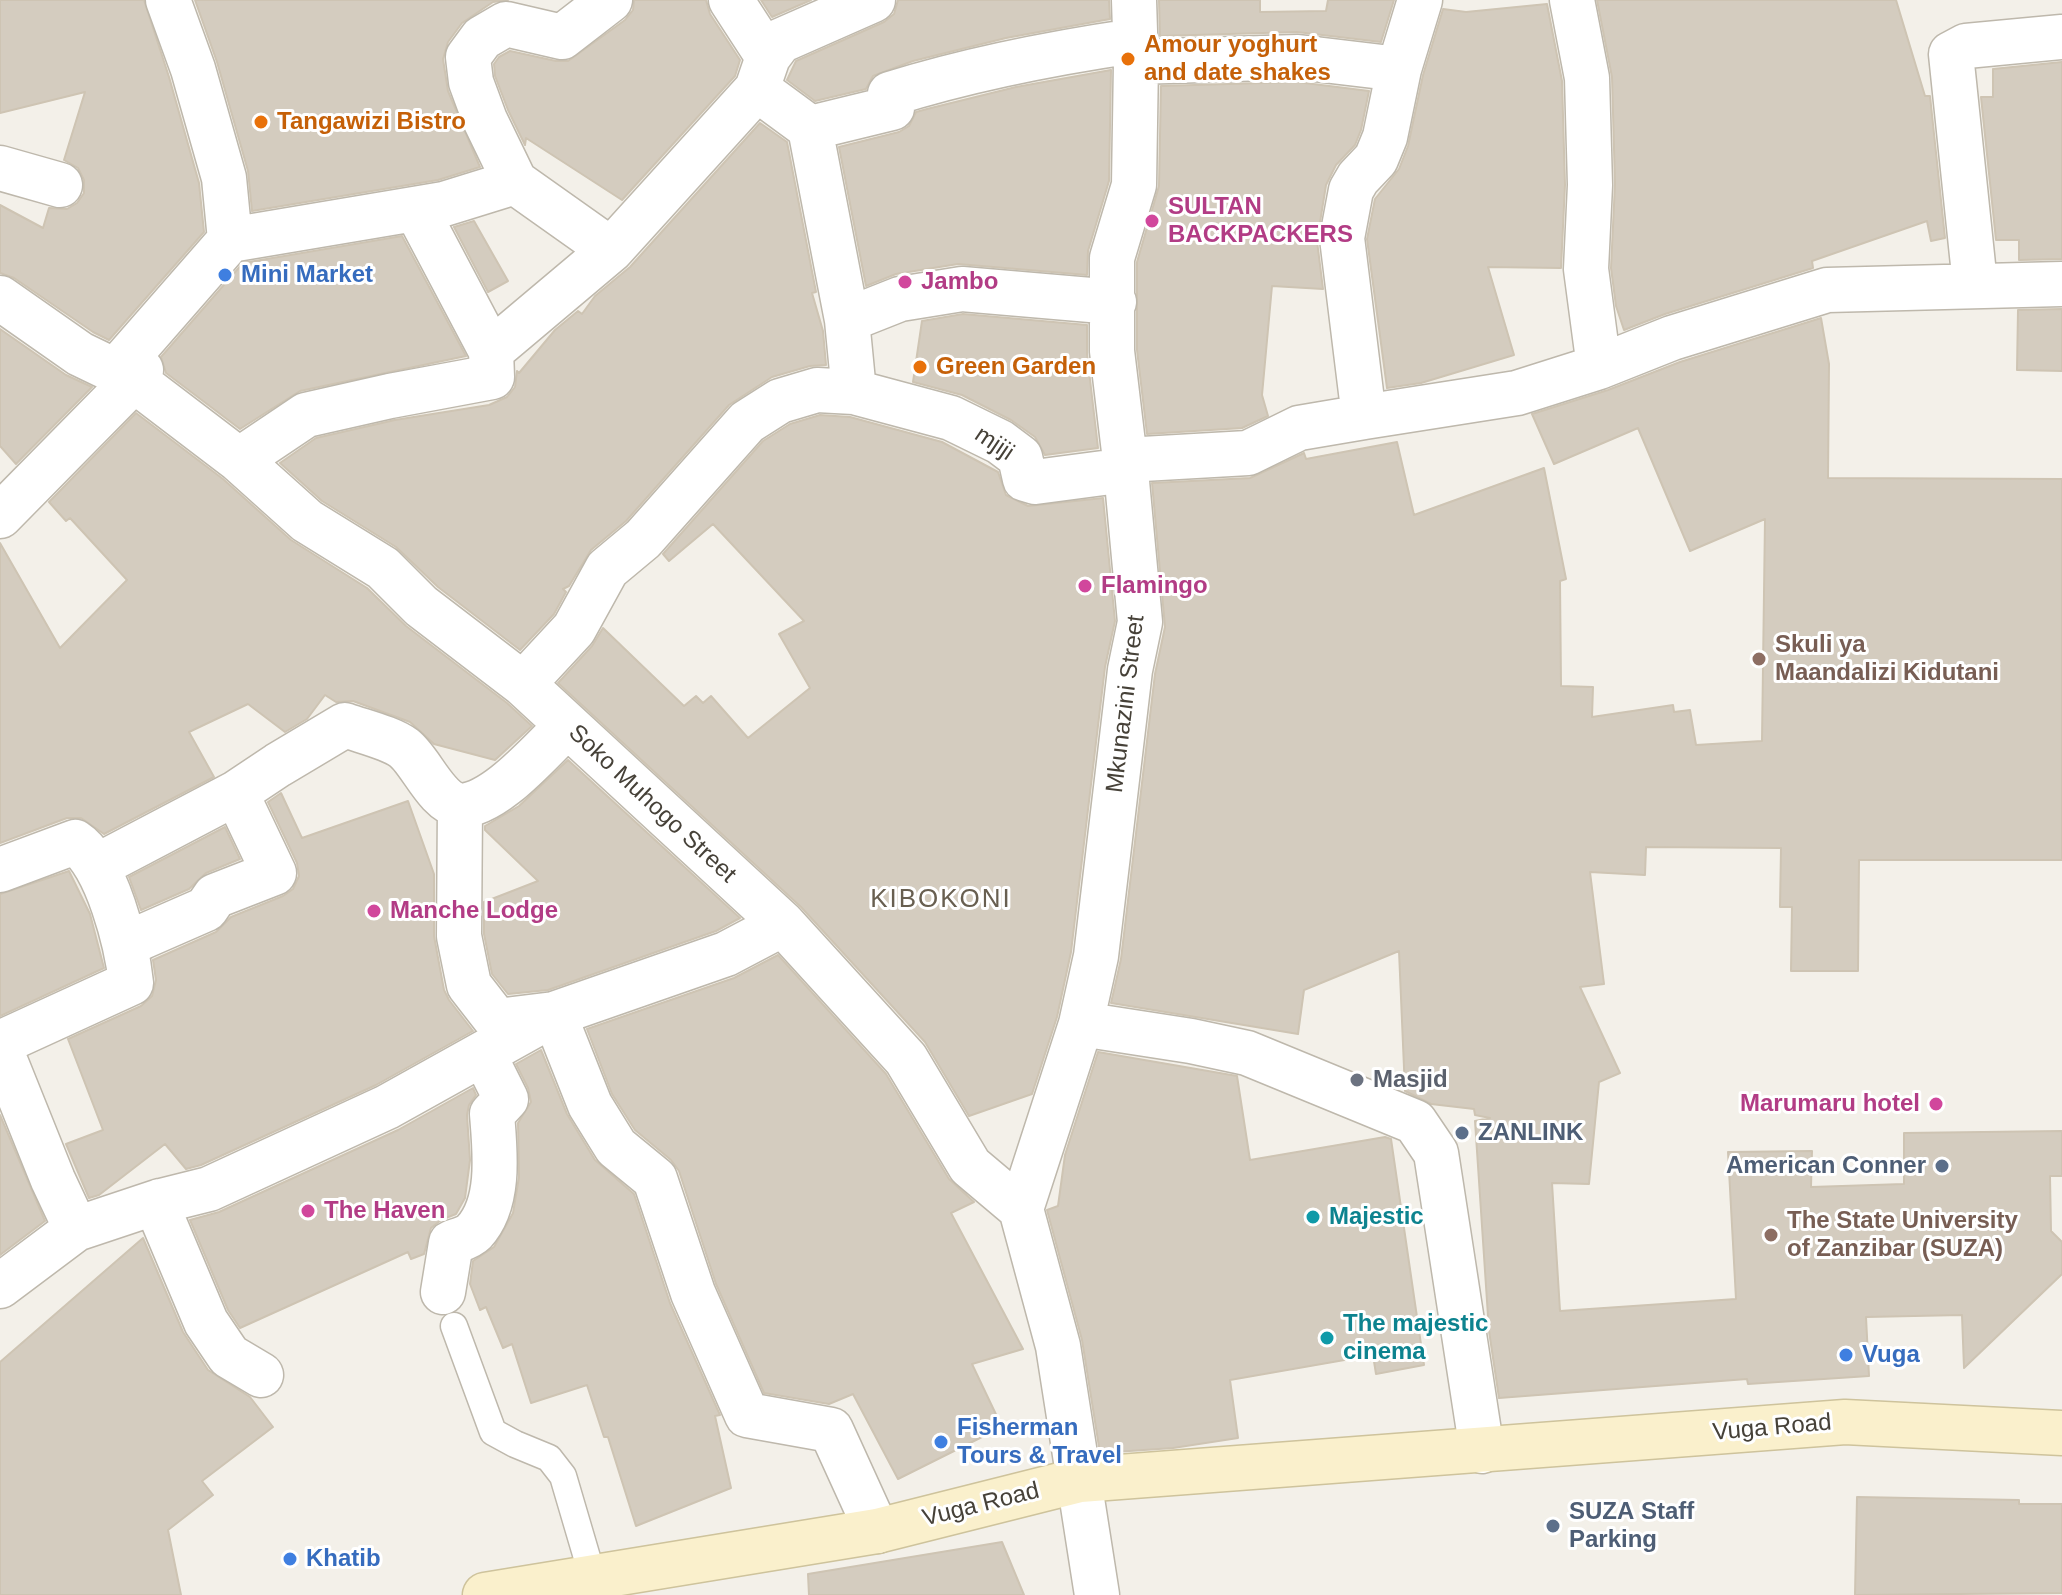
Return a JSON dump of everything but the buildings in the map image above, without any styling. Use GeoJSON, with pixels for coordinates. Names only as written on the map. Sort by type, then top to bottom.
{"type":"FeatureCollection","features":[{"type":"Feature","properties":{"kind":"main road","name":"Vuga Road"},"geometry":{"type":"LineString","coordinates":[[485,1595],[877,1531],[1080,1480],[1845,1422],[2062,1433]]}},
{"type":"Feature","properties":{"kind":"street"},"geometry":{"type":"LineString","coordinates":[[168,0],[193,69],[224,178],[230,240]]}},
{"type":"Feature","properties":{"kind":"street"},"geometry":{"type":"LineString","coordinates":[[610,0],[562,37],[506,24],[482,38],[468,57],[471,82],[485,120],[515,182],[611,250]]}},
{"type":"Feature","properties":{"kind":"street"},"geometry":{"type":"LineString","coordinates":[[523,684],[574,629],[607,569],[643,539],[747,422],[792,397],[817,390],[854,392],[847,320],[810,128],[762,73],[731,0]]}},
{"type":"Feature","properties":{"kind":"street"},"geometry":{"type":"LineString","coordinates":[[491,351],[611,250],[762,73],[780,41],[873,0]]}},
{"type":"Feature","properties":{"kind":"street"},"geometry":{"type":"LineString","coordinates":[[1364,417],[1342,238],[1351,190],[1376,159],[1385,137],[1399,69],[1420,0]]}},
{"type":"Feature","properties":{"kind":"street"},"geometry":{"type":"LineString","coordinates":[[1572,0],[1587,78],[1590,185],[1586,269],[1599,367]]}},
{"type":"Feature","properties":{"kind":"street"},"geometry":{"type":"LineString","coordinates":[[810,128],[892,108],[890,94],[941,78],[1135,34],[1399,69]]}},
{"type":"Feature","properties":{"kind":"street","name":"Mkunazini Street"},"geometry":{"type":"LineString","coordinates":[[1021,1209],[1081,1024],[1096,956],[1130,670],[1140,622],[1112,351],[1112,258],[1134,185],[1135,34]]}},
{"type":"Feature","properties":{"kind":"street"},"geometry":{"type":"LineString","coordinates":[[1975,284],[1951,54],[1966,46],[2062,37]]}},
{"type":"Feature","properties":{"kind":"street"},"geometry":{"type":"LineString","coordinates":[[0,168],[60,185]]}},
{"type":"Feature","properties":{"kind":"street"},"geometry":{"type":"LineString","coordinates":[[0,516],[134,380],[141,370],[126,359],[230,240],[444,204],[515,182]]}},
{"type":"Feature","properties":{"kind":"street"},"geometry":{"type":"LineString","coordinates":[[239,460],[306,415],[492,377],[491,351],[416,209]]}},
{"type":"Feature","properties":{"kind":"street"},"geometry":{"type":"LineString","coordinates":[[1125,465],[1248,453],[1299,428],[1517,393],[1599,367],[1672,338],[1827,290],[2062,284]]}},
{"type":"Feature","properties":{"kind":"street"},"geometry":{"type":"LineString","coordinates":[[847,320],[900,299],[962,289],[1114,302]]}},
{"type":"Feature","properties":{"kind":"street","name":"Soko Muhogo Street"},"geometry":{"type":"LineString","coordinates":[[0,298],[80,354],[134,380],[239,460],[307,521],[383,568],[421,606],[523,684],[783,924],[906,1059],[970,1166],[1021,1209]]}},
{"type":"Feature","properties":{"kind":"street","name":"mjiji"},"geometry":{"type":"LineString","coordinates":[[854,392],[951,418],[1000,442],[1020,457],[1025,479],[1035,482],[1125,465]]}},
{"type":"Feature","properties":{"kind":"street"},"geometry":{"type":"LineString","coordinates":[[97,866],[236,793],[345,725],[404,748],[453,805],[460,806],[470,805],[496,792],[567,726]]}},
{"type":"Feature","properties":{"kind":"street"},"geometry":{"type":"LineString","coordinates":[[127,946],[206,909],[215,896],[274,873],[236,793]]}},
{"type":"Feature","properties":{"kind":"street"},"geometry":{"type":"LineString","coordinates":[[460,806],[459,936],[469,985],[497,1021],[554,1014]]}},
{"type":"Feature","properties":{"kind":"street"},"geometry":{"type":"LineString","coordinates":[[0,870],[75,842],[87,850],[97,866],[127,946],[131,983],[0,1046],[53,1180],[76,1229]]}},
{"type":"Feature","properties":{"kind":"street"},"geometry":{"type":"LineString","coordinates":[[0,1286],[76,1229],[160,1201],[209,1189],[387,1107],[554,1014],[726,954],[783,924]]}},
{"type":"Feature","properties":{"kind":"street"},"geometry":{"type":"LineString","coordinates":[[554,1014],[590,1105],[616,1147],[655,1179],[693,1293],[747,1415],[831,1430],[877,1531]]}},
{"type":"Feature","properties":{"kind":"street"},"geometry":{"type":"LineString","coordinates":[[1081,1024],[1247,1053],[1415,1122],[1436,1153],[1482,1451]]}},
{"type":"Feature","properties":{"kind":"street"},"geometry":{"type":"LineString","coordinates":[[449,1309],[451,1243],[466,1237],[477,1227],[488,1205],[496,1170],[492,1114],[506,1099],[484,1055]]}},
{"type":"Feature","properties":{"kind":"street"},"geometry":{"type":"LineString","coordinates":[[160,1201],[163,1220],[206,1322],[229,1356],[261,1375]]}},
{"type":"Feature","properties":{"kind":"street"},"geometry":{"type":"LineString","coordinates":[[1021,1209],[1058,1346],[1097,1595]]}},
{"type":"Feature","properties":{"kind":"lane"},"geometry":{"type":"LineString","coordinates":[[449,1309],[493,1432],[549,1458],[563,1476],[593,1578]]}},
{"type":"Feature","properties":{"kind":"place","name":"Amour yoghurt and date shakes"},"geometry":{"type":"Point","coordinates":[1128,59]}},
{"type":"Feature","properties":{"kind":"place","name":"Tangawizi Bistro"},"geometry":{"type":"Point","coordinates":[261,122]}},
{"type":"Feature","properties":{"kind":"place","name":"SULTAN BACKPACKERS"},"geometry":{"type":"Point","coordinates":[1152,221]}},
{"type":"Feature","properties":{"kind":"place","name":"Mini Market"},"geometry":{"type":"Point","coordinates":[225,275]}},
{"type":"Feature","properties":{"kind":"place","name":"Jambo"},"geometry":{"type":"Point","coordinates":[905,282]}},
{"type":"Feature","properties":{"kind":"place","name":"Green Garden"},"geometry":{"type":"Point","coordinates":[920,367]}},
{"type":"Feature","properties":{"kind":"place","name":"Flamingo"},"geometry":{"type":"Point","coordinates":[1085,586]}},
{"type":"Feature","properties":{"kind":"place","name":"Skuli ya Maandalizi Kidutani"},"geometry":{"type":"Point","coordinates":[1759,659]}},
{"type":"Feature","properties":{"kind":"place","name":"Manche Lodge"},"geometry":{"type":"Point","coordinates":[374,911]}},
{"type":"Feature","properties":{"kind":"place","name":"Masjid"},"geometry":{"type":"Point","coordinates":[1357,1080]}},
{"type":"Feature","properties":{"kind":"place","name":"Marumaru hotel"},"geometry":{"type":"Point","coordinates":[1936,1104]}},
{"type":"Feature","properties":{"kind":"place","name":"ZANLINK"},"geometry":{"type":"Point","coordinates":[1462,1133]}},
{"type":"Feature","properties":{"kind":"place","name":"American Conner"},"geometry":{"type":"Point","coordinates":[1942,1166]}},
{"type":"Feature","properties":{"kind":"place","name":"The Haven"},"geometry":{"type":"Point","coordinates":[308,1211]}},
{"type":"Feature","properties":{"kind":"place","name":"Majestic"},"geometry":{"type":"Point","coordinates":[1313,1217]}},
{"type":"Feature","properties":{"kind":"place","name":"The State University of Zanzibar (SUZA)"},"geometry":{"type":"Point","coordinates":[1771,1235]}},
{"type":"Feature","properties":{"kind":"place","name":"The majestic cinema"},"geometry":{"type":"Point","coordinates":[1327,1338]}},
{"type":"Feature","properties":{"kind":"place","name":"Vuga"},"geometry":{"type":"Point","coordinates":[1846,1355]}},
{"type":"Feature","properties":{"kind":"place","name":"Fisherman Tours & Travel"},"geometry":{"type":"Point","coordinates":[941,1442]}},
{"type":"Feature","properties":{"kind":"place","name":"SUZA Staff Parking"},"geometry":{"type":"Point","coordinates":[1553,1526]}},
{"type":"Feature","properties":{"kind":"place","name":"Khatib"},"geometry":{"type":"Point","coordinates":[290,1559]}},
{"type":"Feature","properties":{"kind":"district","name":"KIBOKONI"},"geometry":{"type":"Point","coordinates":[941,900]}}]}
